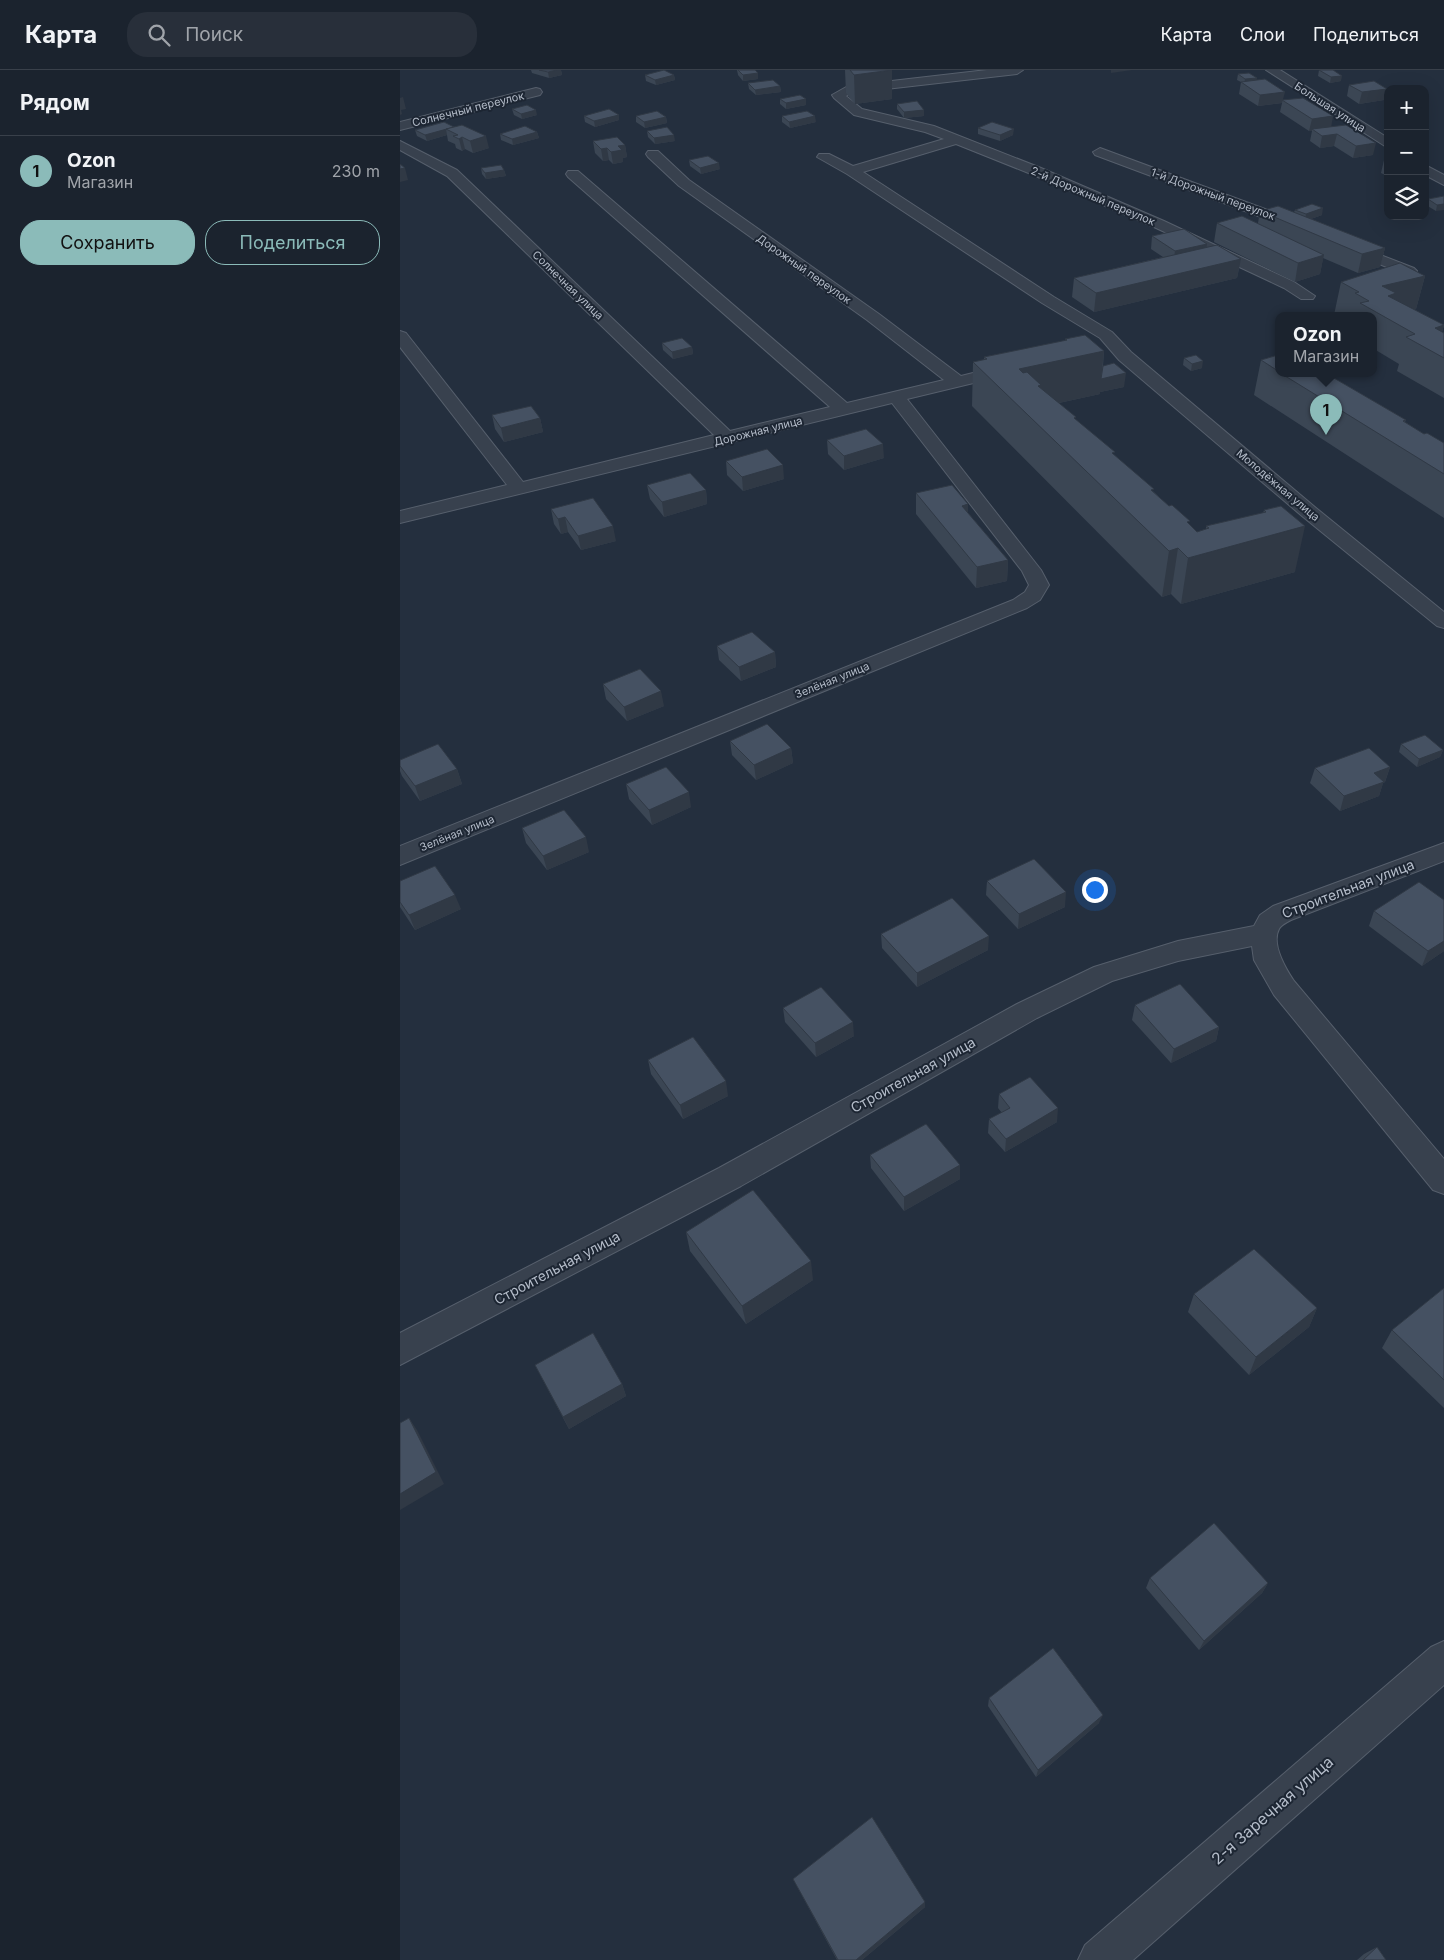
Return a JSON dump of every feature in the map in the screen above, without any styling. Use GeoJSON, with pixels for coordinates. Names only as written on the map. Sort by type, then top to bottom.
{"type":"FeatureCollection","features":[{"type":"Feature","properties":{"kind":"street","name":"2-й Дорожный переулок"},"geometry":{"type":"LineString","coordinates":[[1016,70],[857,88],[841,92],[838,95],[858,112],[929,129],[1036,171],[1159,224],[1282,281],[1307,296]]}},
{"type":"Feature","properties":{"kind":"street","name":"Большая улица"},"geometry":{"type":"LineString","coordinates":[[1272,70],[1384,141]]}},
{"type":"Feature","properties":{"kind":"street","name":"Солнечный переулок"},"geometry":{"type":"LineString","coordinates":[[400,126],[536,92]]}},
{"type":"Feature","properties":{"kind":"street"},"geometry":{"type":"LineString","coordinates":[[852,171],[956,140]]}},
{"type":"Feature","properties":{"kind":"street","name":"Солнечная улица"},"geometry":{"type":"LineString","coordinates":[[400,145],[452,173],[727,438]]}},
{"type":"Feature","properties":{"kind":"street","name":"1-й Дорожный переулок"},"geometry":{"type":"LineString","coordinates":[[1100,152],[1311,231]]}},
{"type":"Feature","properties":{"kind":"street","name":"Дорожный переулок"},"geometry":{"type":"LineString","coordinates":[[653,154],[684,183],[872,317],[957,381]]}},
{"type":"Feature","properties":{"kind":"street","name":"Молодёжная улица"},"geometry":{"type":"LineString","coordinates":[[824,157],[852,171],[1048,300],[1106,335],[1125,356],[1309,512],[1444,622]]}},
{"type":"Feature","properties":{"kind":"street"},"geometry":{"type":"LineString","coordinates":[[1429,171],[1444,181]]}},
{"type":"Feature","properties":{"kind":"street"},"geometry":{"type":"LineString","coordinates":[[573,174],[844,410]]}},
{"type":"Feature","properties":{"kind":"street"},"geometry":{"type":"LineString","coordinates":[[1338,242],[1409,271]]}},
{"type":"Feature","properties":{"kind":"street"},"geometry":{"type":"LineString","coordinates":[[1207,261],[1226,256]]}},
{"type":"Feature","properties":{"kind":"street"},"geometry":{"type":"LineString","coordinates":[[1048,300],[1066,296]]}},
{"type":"Feature","properties":{"kind":"street"},"geometry":{"type":"LineString","coordinates":[[400,336],[520,489]]}},
{"type":"Feature","properties":{"kind":"street"},"geometry":{"type":"LineString","coordinates":[[1096,349],[1115,345]]}},
{"type":"Feature","properties":{"kind":"street","name":"Дорожная улица"},"geometry":{"type":"LineString","coordinates":[[400,517],[1022,366]]}},
{"type":"Feature","properties":{"kind":"street","name":"Зелёная улица"},"geometry":{"type":"LineString","coordinates":[[400,856],[1020,604],[1033,596],[1038,585],[1031,570],[896,396]]}},
{"type":"Feature","properties":{"kind":"street","name":"Строительная улица"},"geometry":{"type":"LineString","coordinates":[[400,1350],[730,1177],[1027,1011],[1095,978],[1178,951],[1264,934],[1268,922],[1282,913],[1444,852]]}},
{"type":"Feature","properties":{"kind":"street"},"geometry":{"type":"LineString","coordinates":[[1264,934],[1267,960],[1284,988],[1444,1181]]}},
{"type":"Feature","properties":{"kind":"street","name":"2-я Заречная улица"},"geometry":{"type":"LineString","coordinates":[[1117,1954],[1444,1660]]}},
{"type":"Feature","properties":{"kind":"building"},"geometry":{"type":"Polygon","coordinates":[[[539,70],[557,70],[548,72],[539,70]]]}},
{"type":"Feature","properties":{"kind":"building"},"geometry":{"type":"Polygon","coordinates":[[[664,70],[674,75],[655,80],[645,75],[664,70]]]}},
{"type":"Feature","properties":{"kind":"building"},"geometry":{"type":"Polygon","coordinates":[[[738,70],[755,70],[758,73],[743,75],[738,70]]]}},
{"type":"Feature","properties":{"kind":"building"},"geometry":{"type":"Polygon","coordinates":[[[850,70],[892,70],[854,75],[850,70]]]}},
{"type":"Feature","properties":{"kind":"building"},"geometry":{"type":"Polygon","coordinates":[[[1319,70],[1333,70],[1342,76],[1331,77],[1319,70]]]}},
{"type":"Feature","properties":{"kind":"building"},"geometry":{"type":"Polygon","coordinates":[[[1249,73],[1257,78],[1245,79],[1238,74],[1249,73]]]}},
{"type":"Feature","properties":{"kind":"building"},"geometry":{"type":"Polygon","coordinates":[[[1265,79],[1285,92],[1260,95],[1241,82],[1265,79]]]}},
{"type":"Feature","properties":{"kind":"building"},"geometry":{"type":"Polygon","coordinates":[[[773,80],[780,86],[755,90],[748,83],[773,80]]]}},
{"type":"Feature","properties":{"kind":"building"},"geometry":{"type":"Polygon","coordinates":[[[1374,81],[1384,87],[1384,89],[1362,92],[1349,85],[1374,81]]]}},
{"type":"Feature","properties":{"kind":"building"},"geometry":{"type":"Polygon","coordinates":[[[800,95],[806,99],[786,103],[780,99],[800,95]]]}},
{"type":"Feature","properties":{"kind":"building"},"geometry":{"type":"Polygon","coordinates":[[[1303,98],[1333,116],[1312,119],[1282,100],[1303,98]]]}},
{"type":"Feature","properties":{"kind":"building"},"geometry":{"type":"Polygon","coordinates":[[[917,101],[924,110],[904,112],[897,104],[917,101]]]}},
{"type":"Feature","properties":{"kind":"building"},"geometry":{"type":"Polygon","coordinates":[[[527,105],[536,110],[521,114],[512,109],[527,105]]]}},
{"type":"Feature","properties":{"kind":"building"},"geometry":{"type":"Polygon","coordinates":[[[609,109],[619,115],[594,121],[584,116],[609,109]]]}},
{"type":"Feature","properties":{"kind":"building"},"geometry":{"type":"Polygon","coordinates":[[[657,111],[666,117],[644,122],[636,116],[657,111]]]}},
{"type":"Feature","properties":{"kind":"building"},"geometry":{"type":"Polygon","coordinates":[[[807,111],[815,116],[789,122],[782,116],[807,111]]]}},
{"type":"Feature","properties":{"kind":"building"},"geometry":{"type":"Polygon","coordinates":[[[444,122],[454,127],[425,135],[415,130],[444,122]]]}},
{"type":"Feature","properties":{"kind":"building"},"geometry":{"type":"Polygon","coordinates":[[[992,122],[1014,129],[1000,135],[978,128],[992,122]]]}},
{"type":"Feature","properties":{"kind":"building"},"geometry":{"type":"Polygon","coordinates":[[[462,125],[486,136],[470,141],[462,137],[459,139],[453,136],[458,135],[446,129],[462,125]]]}},
{"type":"Feature","properties":{"kind":"building"},"geometry":{"type":"Polygon","coordinates":[[[1346,125],[1376,143],[1356,146],[1337,134],[1322,136],[1312,129],[1346,125]]]}},
{"type":"Feature","properties":{"kind":"building"},"geometry":{"type":"Polygon","coordinates":[[[525,126],[537,132],[512,139],[500,134],[525,126]]]}},
{"type":"Feature","properties":{"kind":"building"},"geometry":{"type":"Polygon","coordinates":[[[667,127],[674,135],[654,138],[647,131],[667,127]]]}},
{"type":"Feature","properties":{"kind":"building"},"geometry":{"type":"Polygon","coordinates":[[[617,137],[625,145],[618,146],[622,150],[611,152],[607,148],[601,149],[593,141],[617,137]]]}},
{"type":"Feature","properties":{"kind":"building"},"geometry":{"type":"Polygon","coordinates":[[[708,156],[719,163],[700,168],[689,160],[708,156]]]}},
{"type":"Feature","properties":{"kind":"building"},"geometry":{"type":"Polygon","coordinates":[[[501,165],[504,170],[485,173],[481,168],[501,165]]]}},
{"type":"Feature","properties":{"kind":"building"},"geometry":{"type":"Polygon","coordinates":[[[1444,196],[1444,204],[1437,205],[1429,199],[1444,196]]]}},
{"type":"Feature","properties":{"kind":"building"},"geometry":{"type":"Polygon","coordinates":[[[1312,204],[1323,208],[1306,214],[1295,210],[1312,204]]]}},
{"type":"Feature","properties":{"kind":"building"},"geometry":{"type":"Polygon","coordinates":[[[1278,206],[1385,248],[1362,254],[1260,211],[1278,206]]]}},
{"type":"Feature","properties":{"kind":"building"},"geometry":{"type":"Polygon","coordinates":[[[1242,216],[1324,255],[1298,263],[1217,223],[1242,216]]]}},
{"type":"Feature","properties":{"kind":"building"},"geometry":{"type":"Polygon","coordinates":[[[1184,229],[1207,244],[1175,251],[1152,236],[1184,229]]]}},
{"type":"Feature","properties":{"kind":"building"},"geometry":{"type":"Polygon","coordinates":[[[1217,245],[1241,259],[1096,293],[1074,278],[1217,245]]]}},
{"type":"Feature","properties":{"kind":"building"},"geometry":{"type":"Polygon","coordinates":[[[1400,263],[1425,276],[1382,286],[1396,293],[1388,296],[1444,325],[1435,328],[1444,333],[1444,358],[1406,337],[1415,334],[1360,303],[1369,301],[1355,293],[1359,292],[1341,282],[1400,263]]]}},
{"type":"Feature","properties":{"kind":"building"},"geometry":{"type":"Polygon","coordinates":[[[1085,335],[1104,351],[1019,369],[1023,373],[1027,372],[1041,385],[1038,386],[1115,452],[1112,453],[1154,489],[1151,490],[1169,506],[1172,505],[1190,521],[1187,522],[1197,532],[1209,528],[1206,526],[1266,512],[1264,510],[1281,506],[1305,526],[1188,558],[1178,548],[1169,551],[973,362],[987,359],[984,357],[1085,335]]]}},
{"type":"Feature","properties":{"kind":"building"},"geometry":{"type":"Polygon","coordinates":[[[682,338],[692,347],[672,352],[662,343],[682,338]]]}},
{"type":"Feature","properties":{"kind":"building"},"geometry":{"type":"Polygon","coordinates":[[[1196,355],[1203,361],[1192,364],[1184,358],[1196,355]]]}},
{"type":"Feature","properties":{"kind":"building"},"geometry":{"type":"Polygon","coordinates":[[[1275,356],[1275,369],[1261,360],[1275,356]]]}},
{"type":"Feature","properties":{"kind":"building"},"geometry":{"type":"Polygon","coordinates":[[[1114,363],[1126,373],[1101,379],[1103,366],[1114,363]]]}},
{"type":"Feature","properties":{"kind":"building"},"geometry":{"type":"Polygon","coordinates":[[[1287,377],[1332,377],[1406,420],[1403,421],[1424,434],[1427,433],[1444,443],[1444,474],[1287,377]]]}},
{"type":"Feature","properties":{"kind":"building"},"geometry":{"type":"Polygon","coordinates":[[[531,406],[540,418],[501,428],[492,415],[531,406]]]}},
{"type":"Feature","properties":{"kind":"building"},"geometry":{"type":"Polygon","coordinates":[[[866,429],[883,444],[844,456],[827,440],[866,429]]]}},
{"type":"Feature","properties":{"kind":"building"},"geometry":{"type":"Polygon","coordinates":[[[767,449],[783,465],[742,477],[726,461],[767,449]]]}},
{"type":"Feature","properties":{"kind":"building"},"geometry":{"type":"Polygon","coordinates":[[[690,473],[706,490],[662,502],[647,485],[690,473]]]}},
{"type":"Feature","properties":{"kind":"building"},"geometry":{"type":"Polygon","coordinates":[[[952,485],[968,504],[962,506],[1008,560],[977,567],[916,493],[952,485]]]}},
{"type":"Feature","properties":{"kind":"building"},"geometry":{"type":"Polygon","coordinates":[[[593,498],[613,526],[578,536],[565,517],[558,519],[551,509],[593,498]]]}},
{"type":"Feature","properties":{"kind":"building"},"geometry":{"type":"Polygon","coordinates":[[[752,632],[775,652],[739,667],[717,646],[752,632]]]}},
{"type":"Feature","properties":{"kind":"building"},"geometry":{"type":"Polygon","coordinates":[[[640,669],[661,691],[624,707],[603,684],[640,669]]]}},
{"type":"Feature","properties":{"kind":"building"},"geometry":{"type":"Polygon","coordinates":[[[767,724],[791,748],[754,765],[730,741],[767,724]]]}},
{"type":"Feature","properties":{"kind":"building"},"geometry":{"type":"Polygon","coordinates":[[[1425,735],[1443,750],[1419,759],[1401,744],[1425,735]]]}},
{"type":"Feature","properties":{"kind":"building"},"geometry":{"type":"Polygon","coordinates":[[[438,744],[457,769],[415,786],[400,766],[400,760],[438,744]]]}},
{"type":"Feature","properties":{"kind":"building"},"geometry":{"type":"Polygon","coordinates":[[[1369,748],[1390,767],[1374,773],[1384,782],[1344,796],[1315,768],[1369,748]]]}},
{"type":"Feature","properties":{"kind":"building"},"geometry":{"type":"Polygon","coordinates":[[[666,767],[689,792],[649,810],[626,784],[666,767]]]}},
{"type":"Feature","properties":{"kind":"building"},"geometry":{"type":"Polygon","coordinates":[[[564,810],[586,837],[543,856],[522,828],[564,810]]]}},
{"type":"Feature","properties":{"kind":"building"},"geometry":{"type":"Polygon","coordinates":[[[1034,859],[1066,892],[1019,914],[987,881],[1034,859]]]}},
{"type":"Feature","properties":{"kind":"building"},"geometry":{"type":"Polygon","coordinates":[[[435,866],[455,895],[409,915],[400,902],[400,881],[435,866]]]}},
{"type":"Feature","properties":{"kind":"building"},"geometry":{"type":"Polygon","coordinates":[[[1419,882],[1444,900],[1444,941],[1428,951],[1374,911],[1419,882]]]}},
{"type":"Feature","properties":{"kind":"building"},"geometry":{"type":"Polygon","coordinates":[[[952,898],[989,936],[917,973],[881,934],[952,898]]]}},
{"type":"Feature","properties":{"kind":"building"},"geometry":{"type":"Polygon","coordinates":[[[1180,984],[1219,1027],[1174,1049],[1135,1005],[1180,984]]]}},
{"type":"Feature","properties":{"kind":"building"},"geometry":{"type":"Polygon","coordinates":[[[821,987],[853,1022],[815,1043],[783,1008],[821,987]]]}},
{"type":"Feature","properties":{"kind":"building"},"geometry":{"type":"Polygon","coordinates":[[[693,1037],[726,1081],[680,1105],[648,1060],[693,1037]]]}},
{"type":"Feature","properties":{"kind":"building"},"geometry":{"type":"Polygon","coordinates":[[[1030,1077],[1058,1108],[1006,1139],[989,1119],[1010,1108],[999,1094],[1030,1077]]]}},
{"type":"Feature","properties":{"kind":"building"},"geometry":{"type":"Polygon","coordinates":[[[926,1124],[960,1165],[904,1197],[870,1155],[926,1124]]]}},
{"type":"Feature","properties":{"kind":"building"},"geometry":{"type":"Polygon","coordinates":[[[753,1190],[811,1261],[742,1306],[686,1232],[753,1190]]]}},
{"type":"Feature","properties":{"kind":"building"},"geometry":{"type":"Polygon","coordinates":[[[1254,1249],[1317,1308],[1256,1357],[1194,1294],[1254,1249]]]}},
{"type":"Feature","properties":{"kind":"building"},"geometry":{"type":"Polygon","coordinates":[[[1444,1288],[1444,1380],[1392,1330],[1444,1288]]]}},
{"type":"Feature","properties":{"kind":"building"},"geometry":{"type":"Polygon","coordinates":[[[593,1333],[622,1384],[563,1417],[535,1365],[593,1333]]]}},
{"type":"Feature","properties":{"kind":"building"},"geometry":{"type":"Polygon","coordinates":[[[409,1418],[436,1472],[400,1494],[400,1423],[409,1418]]]}},
{"type":"Feature","properties":{"kind":"building"},"geometry":{"type":"Polygon","coordinates":[[[1214,1523],[1268,1583],[1204,1641],[1150,1578],[1214,1523]]]}},
{"type":"Feature","properties":{"kind":"building"},"geometry":{"type":"Polygon","coordinates":[[[1053,1648],[1103,1715],[1038,1770],[989,1698],[1053,1648]]]}},
{"type":"Feature","properties":{"kind":"building"},"geometry":{"type":"Polygon","coordinates":[[[872,1817],[925,1902],[856,1960],[838,1960],[793,1879],[872,1817]]]}},
{"type":"Feature","properties":{"kind":"building"},"geometry":{"type":"Polygon","coordinates":[[[1377,1947],[1386,1960],[1363,1960],[1377,1947]]]}},
{"type":"Feature","properties":{"kind":"place","name":"Ozon"},"geometry":{"type":"Point","coordinates":[1326,435]}}]}
